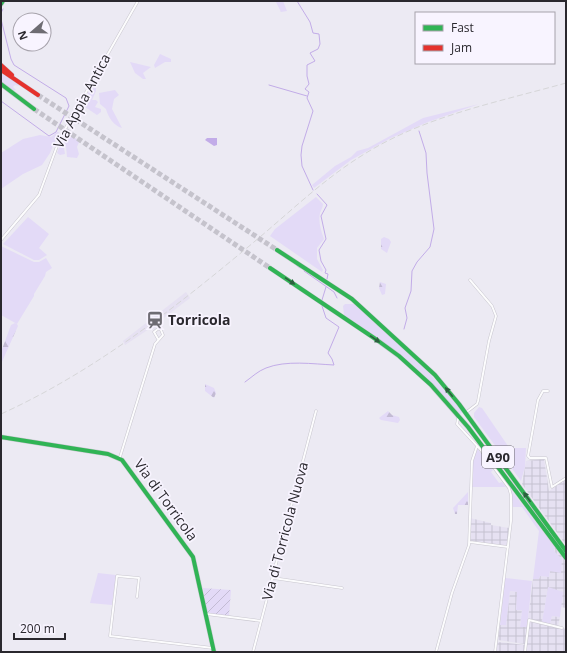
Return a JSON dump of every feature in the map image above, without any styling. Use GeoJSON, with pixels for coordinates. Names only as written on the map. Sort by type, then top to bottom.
{"type":"FeatureCollection","features":[{"type":"Feature","properties":{"kind":"main road"},"geometry":{"type":"LineString","coordinates":[[1,65],[14,78]]}},
{"type":"Feature","properties":{"kind":"main road"},"geometry":{"type":"LineString","coordinates":[[1,70],[38,95]]}},
{"type":"Feature","properties":{"kind":"main road"},"geometry":{"type":"LineString","coordinates":[[1,84],[34,109]]}},
{"type":"Feature","properties":{"kind":"main road"},"geometry":{"type":"LineString","coordinates":[[1,87],[8,89]]}},
{"type":"Feature","properties":{"kind":"main road","name":"A90"},"geometry":{"type":"LineString","coordinates":[[277,250],[352,300],[388,330],[435,375],[459,404],[566,551]]}},
{"type":"Feature","properties":{"kind":"main road","name":"A90"},"geometry":{"type":"LineString","coordinates":[[270,268],[377,340],[423,377],[464,423],[566,558]]}},
{"type":"Feature","properties":{"kind":"main road","name":"Via di Torricola"},"geometry":{"type":"LineString","coordinates":[[1,437],[71,447],[120,458],[193,557],[214,650]]}},
{"type":"Feature","properties":{"kind":"street","name":"Via Appia Antica"},"geometry":{"type":"LineString","coordinates":[[1,240],[39,195],[60,138],[138,1]]}},
{"type":"Feature","properties":{"kind":"street"},"geometry":{"type":"LineString","coordinates":[[468,411],[477,404],[478,401],[489,342],[496,316],[492,306],[470,280]]}},
{"type":"Feature","properties":{"kind":"street"},"geometry":{"type":"LineString","coordinates":[[120,458],[158,339],[163,335],[159,328],[154,332],[158,339]]}},
{"type":"Feature","properties":{"kind":"street"},"geometry":{"type":"LineString","coordinates":[[548,391],[543,391],[538,400],[528,456],[530,458],[546,458],[552,488],[566,478]]}},
{"type":"Feature","properties":{"kind":"street","name":"Via di Torricola Nuova"},"geometry":{"type":"LineString","coordinates":[[253,652],[316,411]]}},
{"type":"Feature","properties":{"kind":"street"},"geometry":{"type":"LineString","coordinates":[[458,419],[456,424],[477,446],[511,492],[512,511],[495,652]]}},
{"type":"Feature","properties":{"kind":"street"},"geometry":{"type":"LineString","coordinates":[[436,652],[452,593],[469,542],[472,462],[477,446]]}},
{"type":"Feature","properties":{"kind":"street"},"geometry":{"type":"LineString","coordinates":[[469,542],[508,547]]}},
{"type":"Feature","properties":{"kind":"street"},"geometry":{"type":"LineString","coordinates":[[137,598],[139,578],[117,576],[110,636],[214,650]]}},
{"type":"Feature","properties":{"kind":"street"},"geometry":{"type":"LineString","coordinates":[[273,578],[342,588]]}},
{"type":"Feature","properties":{"kind":"street"},"geometry":{"type":"LineString","coordinates":[[206,614],[261,620]]}},
{"type":"Feature","properties":{"kind":"street"},"geometry":{"type":"LineString","coordinates":[[525,652],[529,620],[562,628]]}},
{"type":"Feature","properties":{"kind":"shaded area"},"geometry":{"type":"Polygon","coordinates":[[[207,138],[217,138],[217,145],[214,146],[205,140],[207,138]]]}},
{"type":"Feature","properties":{"kind":"shaded area","name":"Torricola"},"geometry":{"type":"Polygon","coordinates":[[[186,292],[190,298],[156,324],[158,326],[154,329],[152,327],[125,345],[123,341],[186,292]]]}},
{"type":"Feature","properties":{"kind":"shaded area"},"geometry":{"type":"Polygon","coordinates":[[[544,459],[549,491],[566,479],[566,545],[522,484],[526,461],[544,459]]]}},
{"type":"Feature","properties":{"kind":"shaded area"},"geometry":{"type":"Polygon","coordinates":[[[470,518],[491,523],[491,525],[509,528],[507,546],[470,541],[470,518]]]}},
{"type":"Feature","properties":{"kind":"shaded area"},"geometry":{"type":"Polygon","coordinates":[[[555,547],[566,562],[566,608],[561,607],[548,587],[542,622],[528,619],[533,579],[539,579],[540,576],[549,577],[555,547]]]}},
{"type":"Feature","properties":{"kind":"shaded area"},"geometry":{"type":"Polygon","coordinates":[[[510,591],[518,592],[516,609],[522,610],[520,626],[527,627],[525,644],[498,640],[500,625],[506,624],[510,591]]]}},
{"type":"Feature","properties":{"kind":"shaded area"},"geometry":{"type":"Polygon","coordinates":[[[552,616],[560,617],[558,626],[550,624],[552,616]]]}},
{"type":"Feature","properties":{"kind":"shaded area"},"geometry":{"type":"Polygon","coordinates":[[[530,621],[566,629],[566,652],[526,652],[530,621]]]}},
{"type":"Feature","properties":{"kind":"shaded area"},"geometry":{"type":"Polygon","coordinates":[[[498,642],[525,645],[524,652],[496,652],[498,642]]]}},
{"type":"Feature","properties":{"kind":"green space"},"geometry":{"type":"Polygon","coordinates":[[[283,1],[287,11],[281,12],[276,2],[283,1]]]}},
{"type":"Feature","properties":{"kind":"green space"},"geometry":{"type":"Polygon","coordinates":[[[160,54],[171,59],[171,62],[165,62],[155,68],[154,65],[160,54]]]}},
{"type":"Feature","properties":{"kind":"green space"},"geometry":{"type":"Polygon","coordinates":[[[130,62],[151,67],[143,73],[146,79],[143,79],[135,73],[130,62]]]}},
{"type":"Feature","properties":{"kind":"green space"},"geometry":{"type":"Polygon","coordinates":[[[1,73],[18,84],[19,86],[15,85],[13,87],[16,90],[13,91],[1,82],[1,73]]]}},
{"type":"Feature","properties":{"kind":"green space"},"geometry":{"type":"Polygon","coordinates":[[[91,87],[96,88],[92,100],[96,100],[98,102],[95,107],[101,109],[101,112],[97,115],[82,105],[91,87]]]}},
{"type":"Feature","properties":{"kind":"green space"},"geometry":{"type":"Polygon","coordinates":[[[115,90],[119,95],[114,99],[112,109],[122,128],[114,123],[108,115],[106,109],[100,104],[99,93],[115,90]]]}},
{"type":"Feature","properties":{"kind":"green space"},"geometry":{"type":"Polygon","coordinates":[[[479,104],[428,122],[391,138],[351,160],[314,188],[312,185],[335,166],[351,157],[357,151],[368,148],[423,118],[479,104]]]}},
{"type":"Feature","properties":{"kind":"green space"},"geometry":{"type":"Polygon","coordinates":[[[59,132],[50,153],[42,165],[23,174],[1,189],[1,153],[23,139],[40,135],[51,137],[59,132]]]}},
{"type":"Feature","properties":{"kind":"green space"},"geometry":{"type":"Polygon","coordinates":[[[68,135],[77,139],[79,142],[77,147],[79,154],[77,158],[67,157],[66,146],[64,148],[65,154],[60,155],[57,153],[62,140],[68,135]]]}},
{"type":"Feature","properties":{"kind":"green space"},"geometry":{"type":"Polygon","coordinates":[[[316,197],[323,204],[319,219],[324,239],[317,248],[317,259],[323,270],[322,272],[270,236],[275,229],[316,197]]]}},
{"type":"Feature","properties":{"kind":"green space"},"geometry":{"type":"Polygon","coordinates":[[[28,217],[49,234],[39,248],[47,255],[39,260],[34,260],[3,244],[28,217]]]}},
{"type":"Feature","properties":{"kind":"green space"},"geometry":{"type":"Polygon","coordinates":[[[384,237],[389,239],[391,242],[387,253],[381,249],[381,239],[384,237]]]}},
{"type":"Feature","properties":{"kind":"green space"},"geometry":{"type":"Polygon","coordinates":[[[1,246],[34,262],[39,262],[46,258],[52,268],[46,272],[34,296],[17,324],[1,315],[1,246]]]}},
{"type":"Feature","properties":{"kind":"green space"},"geometry":{"type":"Polygon","coordinates":[[[380,282],[386,284],[385,294],[382,295],[379,288],[380,282]]]}},
{"type":"Feature","properties":{"kind":"green space"},"geometry":{"type":"Polygon","coordinates":[[[345,304],[355,304],[376,321],[425,368],[463,412],[460,414],[439,391],[344,315],[343,306],[345,304]]]}},
{"type":"Feature","properties":{"kind":"green space"},"geometry":{"type":"Polygon","coordinates":[[[15,323],[18,326],[1,364],[1,352],[11,325],[15,323]]]}},
{"type":"Feature","properties":{"kind":"green space"},"geometry":{"type":"Polygon","coordinates":[[[205,384],[214,388],[216,393],[214,398],[205,391],[205,384]]]}},
{"type":"Feature","properties":{"kind":"green space"},"geometry":{"type":"Polygon","coordinates":[[[479,407],[482,408],[508,446],[514,448],[526,448],[525,467],[521,481],[474,417],[474,413],[479,407]]]}},
{"type":"Feature","properties":{"kind":"green space"},"geometry":{"type":"Polygon","coordinates":[[[388,411],[392,415],[399,417],[400,420],[398,423],[381,420],[379,418],[388,411]]]}},
{"type":"Feature","properties":{"kind":"green space"},"geometry":{"type":"Polygon","coordinates":[[[477,448],[493,470],[491,472],[499,483],[502,482],[506,487],[472,487],[473,460],[477,448]]]}},
{"type":"Feature","properties":{"kind":"green space"},"geometry":{"type":"Polygon","coordinates":[[[511,490],[555,547],[554,551],[562,559],[561,573],[550,571],[549,577],[540,576],[539,579],[533,579],[539,531],[522,507],[513,507],[511,490]]]}},
{"type":"Feature","properties":{"kind":"green space"},"geometry":{"type":"Polygon","coordinates":[[[468,492],[468,505],[458,505],[457,514],[455,514],[453,508],[468,492]]]}},
{"type":"Feature","properties":{"kind":"green space"},"geometry":{"type":"Polygon","coordinates":[[[98,573],[116,575],[112,605],[90,603],[98,573]]]}},
{"type":"Feature","properties":{"kind":"green space"},"geometry":{"type":"Polygon","coordinates":[[[505,578],[532,581],[527,627],[520,627],[522,610],[516,610],[517,592],[510,591],[506,625],[500,625],[505,578]]]}},
{"type":"Feature","properties":{"kind":"green space"},"geometry":{"type":"Polygon","coordinates":[[[548,587],[563,592],[560,617],[552,616],[550,624],[542,622],[548,587]]]}},
{"type":"Feature","properties":{"kind":"green space"},"geometry":{"type":"Polygon","coordinates":[[[203,588],[231,590],[229,616],[207,613],[203,588]]]}},
{"type":"Feature","properties":{"kind":"waterway"},"geometry":{"type":"LineString","coordinates":[[297,1],[310,22],[313,33],[319,34],[320,44],[318,49],[310,53],[315,61],[307,65],[309,84],[305,89],[309,92],[307,98],[313,111],[302,146],[301,155],[302,166],[313,190]]}},
{"type":"Feature","properties":{"kind":"waterway"},"geometry":{"type":"LineString","coordinates":[[1,13],[3,9]]}},
{"type":"Feature","properties":{"kind":"waterway"},"geometry":{"type":"LineString","coordinates":[[1,19],[11,59],[14,65],[66,98],[69,106],[56,132],[49,136],[1,101]]}},
{"type":"Feature","properties":{"kind":"waterway"},"geometry":{"type":"LineString","coordinates":[[269,85],[307,96]]}},
{"type":"Feature","properties":{"kind":"waterway"},"geometry":{"type":"LineString","coordinates":[[404,329],[407,318],[405,308],[411,291],[412,271],[417,262],[430,247],[434,229],[426,153],[419,131]]}},
{"type":"Feature","properties":{"kind":"waterway"},"geometry":{"type":"LineString","coordinates":[[317,194],[327,205],[321,216],[326,239],[319,250],[321,261],[326,270],[325,273],[328,274],[327,279]]}},
{"type":"Feature","properties":{"kind":"waterway"},"geometry":{"type":"LineString","coordinates":[[295,264],[300,268]]}},
{"type":"Feature","properties":{"kind":"waterway"},"geometry":{"type":"LineString","coordinates":[[304,271],[334,292],[337,298]]}},
{"type":"Feature","properties":{"kind":"waterway"},"geometry":{"type":"LineString","coordinates":[[322,300],[326,287]]}},
{"type":"Feature","properties":{"kind":"waterway"},"geometry":{"type":"LineString","coordinates":[[245,382],[266,368],[282,364],[300,363],[334,365],[328,353],[339,327],[326,318],[322,306]]}},
{"type":"Feature","properties":{"kind":"tunnel"},"geometry":{"type":"LineString","coordinates":[[38,95],[277,250]]}},
{"type":"Feature","properties":{"kind":"tunnel"},"geometry":{"type":"LineString","coordinates":[[34,109],[270,268]]}},
{"type":"Feature","properties":{"kind":"railway"},"geometry":{"type":"LineString","coordinates":[[1,414],[68,379],[130,339],[219,271],[335,174],[366,153],[413,129],[463,111],[566,83]]}},
{"type":"Feature","properties":{"kind":"traffic: fast"},"geometry":{"type":"LineString","coordinates":[[1,84],[34,109]]}},
{"type":"Feature","properties":{"kind":"traffic: fast"},"geometry":{"type":"LineString","coordinates":[[277,250],[352,299],[435,375],[459,404],[566,551]]}},
{"type":"Feature","properties":{"kind":"traffic: fast"},"geometry":{"type":"LineString","coordinates":[[270,268],[377,340],[399,356],[431,385],[468,427],[566,558]]}},
{"type":"Feature","properties":{"kind":"traffic: fast"},"geometry":{"type":"LineString","coordinates":[[1,437],[108,454],[122,460],[193,557],[214,652]]}},
{"type":"Feature","properties":{"kind":"traffic: jam"},"geometry":{"type":"LineString","coordinates":[[1,65],[12,75]]}},
{"type":"Feature","properties":{"kind":"traffic: jam"},"geometry":{"type":"LineString","coordinates":[[1,70],[38,95]]}},
{"type":"Feature","properties":{"kind":"place","name":"Torricola"},"geometry":{"type":"Point","coordinates":[155,320]}}]}
